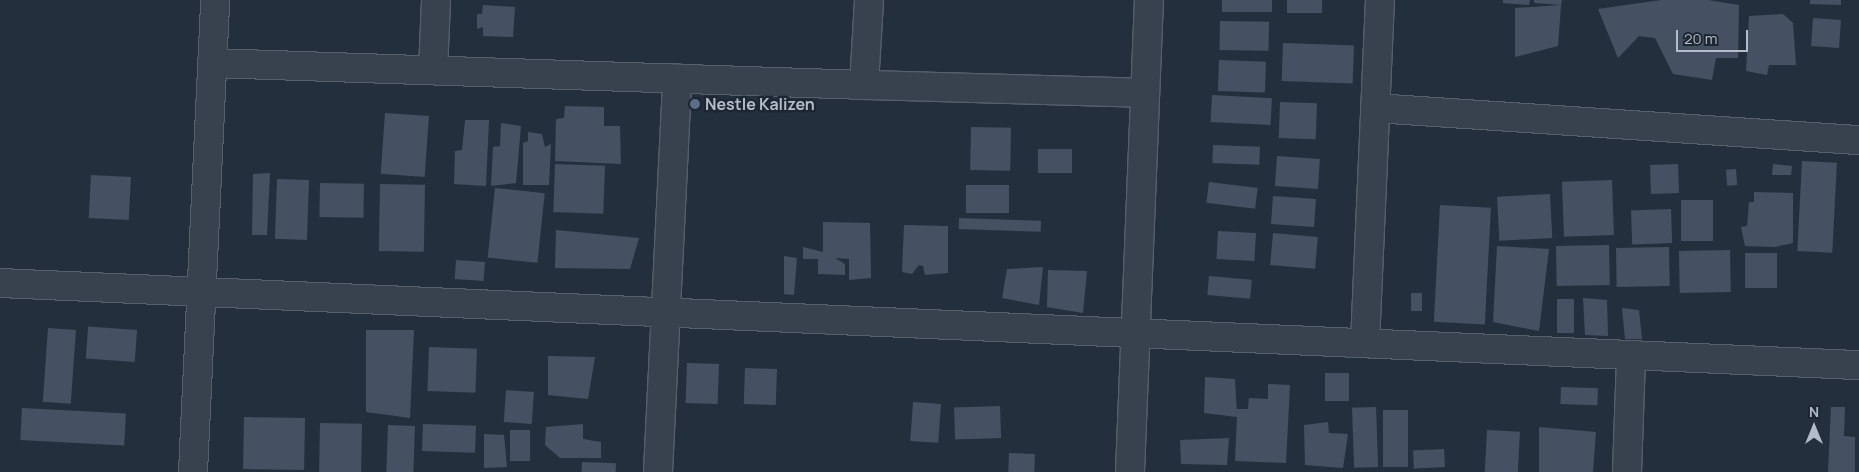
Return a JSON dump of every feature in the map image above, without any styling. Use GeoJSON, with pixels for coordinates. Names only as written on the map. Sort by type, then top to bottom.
{"type":"FeatureCollection","features":[{"type":"Feature","properties":{"kind":"street"},"geometry":{"type":"LineString","coordinates":[[193,472],[215,0]]}},
{"type":"Feature","properties":{"kind":"street"},"geometry":{"type":"LineString","coordinates":[[433,70],[436,0]]}},
{"type":"Feature","properties":{"kind":"street"},"geometry":{"type":"LineString","coordinates":[[864,86],[869,0]]}},
{"type":"Feature","properties":{"kind":"street"},"geometry":{"type":"LineString","coordinates":[[1130,472],[1149,0]]}},
{"type":"Feature","properties":{"kind":"street"},"geometry":{"type":"LineString","coordinates":[[1365,343],[1380,0]]}},
{"type":"Feature","properties":{"kind":"street"},"geometry":{"type":"LineString","coordinates":[[212,63],[864,86],[1145,93]]}},
{"type":"Feature","properties":{"kind":"street"},"geometry":{"type":"LineString","coordinates":[[658,472],[677,78]]}},
{"type":"Feature","properties":{"kind":"street"},"geometry":{"type":"LineString","coordinates":[[1375,108],[1859,140]]}},
{"type":"Feature","properties":{"kind":"street"},"geometry":{"type":"LineString","coordinates":[[0,283],[1859,365]]}},
{"type":"Feature","properties":{"kind":"street"},"geometry":{"type":"LineString","coordinates":[[1627,472],[1631,355]]}},
{"type":"Feature","properties":{"kind":"building"},"geometry":{"type":"Polygon","coordinates":[[[1222,0],[1272,0],[1272,12],[1222,12],[1222,0]]]}},
{"type":"Feature","properties":{"kind":"building"},"geometry":{"type":"Polygon","coordinates":[[[1287,0],[1322,0],[1322,13],[1287,13],[1287,0]]]}},
{"type":"Feature","properties":{"kind":"building"},"geometry":{"type":"Polygon","coordinates":[[[1503,0],[1530,0],[1529,5],[1503,3],[1503,0]]]}},
{"type":"Feature","properties":{"kind":"building"},"geometry":{"type":"Polygon","coordinates":[[[1534,0],[1562,0],[1561,5],[1534,3],[1534,0]]]}},
{"type":"Feature","properties":{"kind":"building"},"geometry":{"type":"Polygon","coordinates":[[[1661,0],[1708,0],[1739,5],[1738,58],[1716,58],[1712,80],[1673,74],[1655,38],[1639,36],[1618,58],[1598,9],[1661,0]]]}},
{"type":"Feature","properties":{"kind":"building"},"geometry":{"type":"Polygon","coordinates":[[[1810,0],[1841,0],[1841,5],[1810,4],[1810,0]]]}},
{"type":"Feature","properties":{"kind":"building"},"geometry":{"type":"Polygon","coordinates":[[[483,5],[515,7],[513,37],[483,36],[483,27],[477,29],[477,14],[482,14],[483,5]]]}},
{"type":"Feature","properties":{"kind":"building"},"geometry":{"type":"Polygon","coordinates":[[[1561,5],[1558,46],[1515,57],[1515,8],[1561,5]]]}},
{"type":"Feature","properties":{"kind":"building"},"geometry":{"type":"Polygon","coordinates":[[[1783,14],[1793,23],[1796,65],[1769,65],[1767,75],[1746,71],[1749,16],[1783,14]]]}},
{"type":"Feature","properties":{"kind":"building"},"geometry":{"type":"Polygon","coordinates":[[[1813,18],[1841,20],[1839,48],[1811,46],[1813,18]]]}},
{"type":"Feature","properties":{"kind":"building"},"geometry":{"type":"Polygon","coordinates":[[[1220,21],[1269,22],[1268,51],[1219,50],[1220,21]]]}},
{"type":"Feature","properties":{"kind":"building"},"geometry":{"type":"Polygon","coordinates":[[[1283,43],[1354,45],[1353,83],[1282,81],[1283,43]]]}},
{"type":"Feature","properties":{"kind":"building"},"geometry":{"type":"Polygon","coordinates":[[[1219,60],[1266,62],[1265,93],[1218,91],[1219,60]]]}},
{"type":"Feature","properties":{"kind":"building"},"geometry":{"type":"Polygon","coordinates":[[[1212,95],[1272,98],[1271,125],[1211,122],[1212,95]]]}},
{"type":"Feature","properties":{"kind":"building"},"geometry":{"type":"Polygon","coordinates":[[[1280,102],[1317,103],[1316,139],[1279,138],[1280,102]]]}},
{"type":"Feature","properties":{"kind":"building"},"geometry":{"type":"Polygon","coordinates":[[[565,106],[604,107],[604,126],[620,126],[621,164],[555,161],[556,119],[564,118],[565,106]]]}},
{"type":"Feature","properties":{"kind":"building"},"geometry":{"type":"Polygon","coordinates":[[[385,113],[429,116],[425,177],[381,174],[385,113]]]}},
{"type":"Feature","properties":{"kind":"building"},"geometry":{"type":"Polygon","coordinates":[[[465,120],[489,120],[486,186],[454,184],[455,151],[462,150],[465,120]]]}},
{"type":"Feature","properties":{"kind":"building"},"geometry":{"type":"Polygon","coordinates":[[[501,123],[521,126],[516,183],[491,186],[493,147],[500,146],[501,123]]]}},
{"type":"Feature","properties":{"kind":"building"},"geometry":{"type":"Polygon","coordinates":[[[971,127],[1011,128],[1010,171],[970,170],[971,127]]]}},
{"type":"Feature","properties":{"kind":"building"},"geometry":{"type":"Polygon","coordinates":[[[528,132],[542,134],[545,147],[551,144],[549,185],[523,185],[523,143],[528,141],[528,132]]]}},
{"type":"Feature","properties":{"kind":"building"},"geometry":{"type":"Polygon","coordinates":[[[1213,145],[1260,147],[1259,165],[1212,163],[1213,145]]]}},
{"type":"Feature","properties":{"kind":"building"},"geometry":{"type":"Polygon","coordinates":[[[1038,149],[1072,149],[1072,173],[1038,173],[1038,149]]]}},
{"type":"Feature","properties":{"kind":"building"},"geometry":{"type":"Polygon","coordinates":[[[1277,156],[1320,159],[1318,189],[1275,186],[1277,156]]]}},
{"type":"Feature","properties":{"kind":"building"},"geometry":{"type":"Polygon","coordinates":[[[1802,161],[1837,163],[1832,253],[1797,251],[1802,161]]]}},
{"type":"Feature","properties":{"kind":"building"},"geometry":{"type":"Polygon","coordinates":[[[555,164],[605,166],[603,214],[553,212],[555,164]]]}},
{"type":"Feature","properties":{"kind":"building"},"geometry":{"type":"Polygon","coordinates":[[[1678,164],[1679,193],[1651,194],[1650,165],[1678,164]]]}},
{"type":"Feature","properties":{"kind":"building"},"geometry":{"type":"Polygon","coordinates":[[[1773,164],[1792,166],[1791,175],[1772,175],[1773,164]]]}},
{"type":"Feature","properties":{"kind":"building"},"geometry":{"type":"Polygon","coordinates":[[[1736,169],[1737,185],[1727,186],[1726,170],[1736,169]]]}},
{"type":"Feature","properties":{"kind":"building"},"geometry":{"type":"Polygon","coordinates":[[[270,173],[267,235],[252,235],[253,174],[270,173]]]}},
{"type":"Feature","properties":{"kind":"building"},"geometry":{"type":"Polygon","coordinates":[[[91,175],[131,177],[129,220],[89,218],[91,175]]]}},
{"type":"Feature","properties":{"kind":"building"},"geometry":{"type":"Polygon","coordinates":[[[277,179],[309,180],[307,240],[275,239],[277,179]]]}},
{"type":"Feature","properties":{"kind":"building"},"geometry":{"type":"Polygon","coordinates":[[[1612,180],[1614,235],[1564,237],[1562,182],[1612,180]]]}},
{"type":"Feature","properties":{"kind":"building"},"geometry":{"type":"Polygon","coordinates":[[[1209,182],[1258,188],[1255,209],[1206,203],[1209,182]]]}},
{"type":"Feature","properties":{"kind":"building"},"geometry":{"type":"Polygon","coordinates":[[[320,183],[364,184],[363,218],[319,217],[320,183]]]}},
{"type":"Feature","properties":{"kind":"building"},"geometry":{"type":"Polygon","coordinates":[[[380,184],[425,185],[424,252],[379,251],[380,184]]]}},
{"type":"Feature","properties":{"kind":"building"},"geometry":{"type":"Polygon","coordinates":[[[966,185],[1009,185],[1009,213],[966,213],[966,185]]]}},
{"type":"Feature","properties":{"kind":"building"},"geometry":{"type":"Polygon","coordinates":[[[495,188],[545,193],[537,263],[488,258],[495,188]]]}},
{"type":"Feature","properties":{"kind":"building"},"geometry":{"type":"Polygon","coordinates":[[[1754,192],[1793,193],[1793,243],[1775,247],[1745,246],[1741,227],[1747,226],[1749,202],[1754,202],[1754,192]]]}},
{"type":"Feature","properties":{"kind":"building"},"geometry":{"type":"Polygon","coordinates":[[[1550,194],[1552,238],[1499,241],[1497,197],[1550,194]]]}},
{"type":"Feature","properties":{"kind":"building"},"geometry":{"type":"Polygon","coordinates":[[[1273,196],[1316,199],[1314,227],[1271,224],[1273,196]]]}},
{"type":"Feature","properties":{"kind":"building"},"geometry":{"type":"Polygon","coordinates":[[[1681,200],[1713,200],[1713,241],[1681,241],[1681,200]]]}},
{"type":"Feature","properties":{"kind":"building"},"geometry":{"type":"Polygon","coordinates":[[[1440,205],[1491,208],[1485,325],[1434,322],[1440,205]]]}},
{"type":"Feature","properties":{"kind":"building"},"geometry":{"type":"Polygon","coordinates":[[[1671,209],[1672,243],[1632,244],[1631,210],[1671,209]]]}},
{"type":"Feature","properties":{"kind":"building"},"geometry":{"type":"Polygon","coordinates":[[[959,218],[1041,221],[1041,232],[959,229],[959,218]]]}},
{"type":"Feature","properties":{"kind":"building"},"geometry":{"type":"Polygon","coordinates":[[[823,222],[870,223],[871,278],[849,280],[849,259],[835,258],[845,264],[845,275],[818,274],[818,259],[803,259],[803,247],[823,252],[823,222]]]}},
{"type":"Feature","properties":{"kind":"building"},"geometry":{"type":"Polygon","coordinates":[[[904,225],[948,226],[948,273],[925,275],[923,266],[919,265],[912,274],[902,272],[904,225]]]}},
{"type":"Feature","properties":{"kind":"building"},"geometry":{"type":"Polygon","coordinates":[[[556,230],[639,238],[630,269],[555,268],[556,230]]]}},
{"type":"Feature","properties":{"kind":"building"},"geometry":{"type":"Polygon","coordinates":[[[1218,231],[1256,233],[1254,261],[1217,259],[1218,231]]]}},
{"type":"Feature","properties":{"kind":"building"},"geometry":{"type":"Polygon","coordinates":[[[1273,233],[1318,237],[1315,269],[1270,265],[1273,233]]]}},
{"type":"Feature","properties":{"kind":"building"},"geometry":{"type":"Polygon","coordinates":[[[1609,245],[1610,285],[1557,286],[1556,246],[1609,245]]]}},
{"type":"Feature","properties":{"kind":"building"},"geometry":{"type":"Polygon","coordinates":[[[1497,246],[1549,249],[1539,331],[1493,322],[1497,246]]]}},
{"type":"Feature","properties":{"kind":"building"},"geometry":{"type":"Polygon","coordinates":[[[1669,247],[1670,286],[1617,287],[1616,248],[1669,247]]]}},
{"type":"Feature","properties":{"kind":"building"},"geometry":{"type":"Polygon","coordinates":[[[1730,250],[1731,292],[1680,293],[1679,251],[1730,250]]]}},
{"type":"Feature","properties":{"kind":"building"},"geometry":{"type":"Polygon","coordinates":[[[1745,253],[1777,253],[1777,288],[1745,288],[1745,253]]]}},
{"type":"Feature","properties":{"kind":"building"},"geometry":{"type":"Polygon","coordinates":[[[784,256],[797,258],[794,295],[784,294],[784,256]]]}},
{"type":"Feature","properties":{"kind":"building"},"geometry":{"type":"Polygon","coordinates":[[[456,260],[485,262],[484,281],[455,279],[456,260]]]}},
{"type":"Feature","properties":{"kind":"building"},"geometry":{"type":"Polygon","coordinates":[[[1043,267],[1039,305],[1002,298],[1007,269],[1043,267]]]}},
{"type":"Feature","properties":{"kind":"building"},"geometry":{"type":"Polygon","coordinates":[[[1048,270],[1087,271],[1083,313],[1047,307],[1048,270]]]}},
{"type":"Feature","properties":{"kind":"building"},"geometry":{"type":"Polygon","coordinates":[[[1209,276],[1252,280],[1250,299],[1207,295],[1209,276]]]}},
{"type":"Feature","properties":{"kind":"building"},"geometry":{"type":"Polygon","coordinates":[[[1411,293],[1422,293],[1422,311],[1411,311],[1411,293]]]}},
{"type":"Feature","properties":{"kind":"building"},"geometry":{"type":"Polygon","coordinates":[[[1583,298],[1607,300],[1608,336],[1585,335],[1583,298]]]}},
{"type":"Feature","properties":{"kind":"building"},"geometry":{"type":"Polygon","coordinates":[[[1557,299],[1574,299],[1574,333],[1557,333],[1557,299]]]}},
{"type":"Feature","properties":{"kind":"building"},"geometry":{"type":"Polygon","coordinates":[[[1622,308],[1639,310],[1642,339],[1625,339],[1622,308]]]}},
{"type":"Feature","properties":{"kind":"building"},"geometry":{"type":"Polygon","coordinates":[[[88,327],[137,330],[135,362],[86,359],[88,327]]]}},
{"type":"Feature","properties":{"kind":"building"},"geometry":{"type":"Polygon","coordinates":[[[48,328],[76,330],[71,404],[43,402],[48,328]]]}},
{"type":"Feature","properties":{"kind":"building"},"geometry":{"type":"Polygon","coordinates":[[[366,330],[414,330],[410,418],[366,412],[366,330]]]}},
{"type":"Feature","properties":{"kind":"building"},"geometry":{"type":"Polygon","coordinates":[[[429,347],[477,349],[475,393],[427,391],[429,347]]]}},
{"type":"Feature","properties":{"kind":"building"},"geometry":{"type":"Polygon","coordinates":[[[548,356],[595,357],[588,399],[548,395],[548,356]]]}},
{"type":"Feature","properties":{"kind":"building"},"geometry":{"type":"Polygon","coordinates":[[[687,363],[719,364],[718,404],[686,403],[687,363]]]}},
{"type":"Feature","properties":{"kind":"building"},"geometry":{"type":"Polygon","coordinates":[[[745,368],[777,369],[776,405],[744,404],[745,368]]]}},
{"type":"Feature","properties":{"kind":"building"},"geometry":{"type":"Polygon","coordinates":[[[1325,373],[1349,373],[1349,401],[1325,401],[1325,373]]]}},
{"type":"Feature","properties":{"kind":"building"},"geometry":{"type":"Polygon","coordinates":[[[1205,377],[1235,379],[1237,414],[1237,409],[1248,409],[1249,398],[1268,399],[1268,384],[1290,385],[1286,463],[1235,461],[1237,417],[1204,413],[1205,377]]]}},
{"type":"Feature","properties":{"kind":"building"},"geometry":{"type":"Polygon","coordinates":[[[1561,387],[1598,388],[1597,405],[1560,404],[1561,387]]]}},
{"type":"Feature","properties":{"kind":"building"},"geometry":{"type":"Polygon","coordinates":[[[506,390],[534,392],[532,424],[504,422],[506,390]]]}},
{"type":"Feature","properties":{"kind":"building"},"geometry":{"type":"Polygon","coordinates":[[[913,402],[941,404],[938,443],[910,441],[913,402]]]}},
{"type":"Feature","properties":{"kind":"building"},"geometry":{"type":"Polygon","coordinates":[[[1000,406],[1001,438],[955,440],[954,408],[1000,406]]]}},
{"type":"Feature","properties":{"kind":"building"},"geometry":{"type":"Polygon","coordinates":[[[1376,407],[1378,467],[1354,468],[1352,408],[1376,407]]]}},
{"type":"Feature","properties":{"kind":"building"},"geometry":{"type":"Polygon","coordinates":[[[1831,407],[1845,407],[1844,436],[1855,437],[1855,472],[1828,472],[1831,407]]]}},
{"type":"Feature","properties":{"kind":"building"},"geometry":{"type":"Polygon","coordinates":[[[22,408],[126,413],[124,445],[20,440],[22,408]]]}},
{"type":"Feature","properties":{"kind":"building"},"geometry":{"type":"Polygon","coordinates":[[[1383,410],[1408,410],[1408,467],[1383,467],[1383,410]]]}},
{"type":"Feature","properties":{"kind":"building"},"geometry":{"type":"Polygon","coordinates":[[[244,417],[305,418],[304,470],[243,469],[244,417]]]}},
{"type":"Feature","properties":{"kind":"building"},"geometry":{"type":"Polygon","coordinates":[[[1328,422],[1329,433],[1348,434],[1343,468],[1305,465],[1304,425],[1328,422]]]}},
{"type":"Feature","properties":{"kind":"building"},"geometry":{"type":"Polygon","coordinates":[[[320,423],[362,424],[361,472],[319,472],[320,423]]]}},
{"type":"Feature","properties":{"kind":"building"},"geometry":{"type":"Polygon","coordinates":[[[423,424],[476,426],[475,453],[422,451],[423,424]]]}},
{"type":"Feature","properties":{"kind":"building"},"geometry":{"type":"Polygon","coordinates":[[[583,424],[583,439],[601,442],[601,458],[560,458],[545,445],[546,427],[583,424]]]}},
{"type":"Feature","properties":{"kind":"building"},"geometry":{"type":"Polygon","coordinates":[[[388,425],[415,426],[413,472],[386,472],[388,425]]]}},
{"type":"Feature","properties":{"kind":"building"},"geometry":{"type":"Polygon","coordinates":[[[1539,427],[1596,432],[1593,472],[1539,472],[1539,427]]]}},
{"type":"Feature","properties":{"kind":"building"},"geometry":{"type":"Polygon","coordinates":[[[510,430],[530,430],[530,461],[510,461],[510,430]]]}},
{"type":"Feature","properties":{"kind":"building"},"geometry":{"type":"Polygon","coordinates":[[[1487,430],[1520,432],[1518,472],[1485,472],[1487,430]]]}},
{"type":"Feature","properties":{"kind":"building"},"geometry":{"type":"Polygon","coordinates":[[[484,434],[504,435],[507,467],[484,468],[484,434]]]}},
{"type":"Feature","properties":{"kind":"building"},"geometry":{"type":"Polygon","coordinates":[[[1229,438],[1227,465],[1181,464],[1180,440],[1229,438]]]}},
{"type":"Feature","properties":{"kind":"building"},"geometry":{"type":"Polygon","coordinates":[[[1444,449],[1445,467],[1414,469],[1413,451],[1444,449]]]}},
{"type":"Feature","properties":{"kind":"building"},"geometry":{"type":"Polygon","coordinates":[[[1009,453],[1035,454],[1034,472],[1008,472],[1009,453]]]}},
{"type":"Feature","properties":{"kind":"building"},"geometry":{"type":"Polygon","coordinates":[[[582,462],[616,463],[616,472],[582,472],[582,462]]]}},
{"type":"Feature","properties":{"kind":"place","name":"Nestle Kalizen"},"geometry":{"type":"Point","coordinates":[695,104]}}]}
